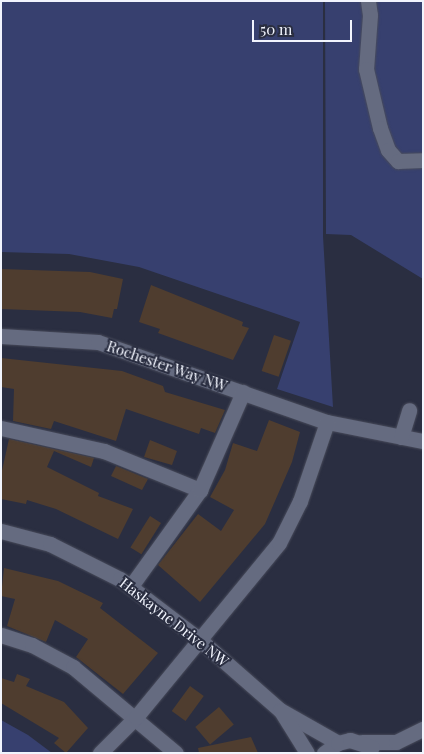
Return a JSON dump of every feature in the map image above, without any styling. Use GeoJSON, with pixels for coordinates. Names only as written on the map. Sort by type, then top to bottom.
{"type":"FeatureCollection","features":[{"type":"Feature","properties":{"kind":"street"},"geometry":{"type":"LineString","coordinates":[[368,1],[370,15],[366,69],[386,143],[398,161],[423,160]]}},
{"type":"Feature","properties":{"kind":"street","name":"Rochester Way NW"},"geometry":{"type":"LineString","coordinates":[[1,336],[98,342],[327,422],[423,441]]}},
{"type":"Feature","properties":{"kind":"street"},"geometry":{"type":"LineString","coordinates":[[131,586],[200,490],[243,392]]}},
{"type":"Feature","properties":{"kind":"street"},"geometry":{"type":"LineString","coordinates":[[402,437],[409,410]]}},
{"type":"Feature","properties":{"kind":"street"},"geometry":{"type":"LineString","coordinates":[[100,753],[136,717],[279,543],[300,501],[327,422]]}},
{"type":"Feature","properties":{"kind":"street"},"geometry":{"type":"LineString","coordinates":[[1,428],[104,451],[200,490]]}},
{"type":"Feature","properties":{"kind":"street","name":"Haskayne Drive NW"},"geometry":{"type":"LineString","coordinates":[[1,531],[50,544],[131,586],[200,640],[280,710],[338,743]]}},
{"type":"Feature","properties":{"kind":"street"},"geometry":{"type":"LineString","coordinates":[[1,635],[32,645],[73,667],[136,717],[176,753]]}},
{"type":"Feature","properties":{"kind":"street","name":"Haskayne Drive NW"},"geometry":{"type":"LineString","coordinates":[[280,710],[307,753]]}},
{"type":"Feature","properties":{"kind":"street"},"geometry":{"type":"LineString","coordinates":[[324,753],[338,743],[396,742],[423,729]]}},
{"type":"Feature","properties":{"kind":"street"},"geometry":{"type":"LineString","coordinates":[[362,742],[378,753]]}},
{"type":"Feature","properties":{"kind":"shaded area"},"geometry":{"type":"Polygon","coordinates":[[[1,1],[323,1],[323,236],[333,407],[277,389],[300,322],[139,267],[69,254],[1,252],[1,1]]]}},
{"type":"Feature","properties":{"kind":"shaded area"},"geometry":{"type":"Polygon","coordinates":[[[325,1],[423,1],[423,279],[351,235],[326,234],[325,1]]]}},
{"type":"Feature","properties":{"kind":"shaded area"},"geometry":{"type":"Polygon","coordinates":[[[1,720],[28,735],[52,753],[1,753],[1,720]]]}},
{"type":"Feature","properties":{"kind":"building"},"geometry":{"type":"Polygon","coordinates":[[[1,269],[90,272],[123,279],[117,309],[114,309],[112,318],[80,312],[1,309],[1,269]]]}},
{"type":"Feature","properties":{"kind":"building"},"geometry":{"type":"Polygon","coordinates":[[[151,285],[243,322],[242,326],[249,328],[233,360],[158,333],[160,329],[139,322],[151,285]]]}},
{"type":"Feature","properties":{"kind":"building"},"geometry":{"type":"Polygon","coordinates":[[[274,335],[291,341],[279,377],[262,371],[274,335]]]}},
{"type":"Feature","properties":{"kind":"building"},"geometry":{"type":"Polygon","coordinates":[[[1,358],[122,371],[163,386],[165,392],[225,410],[215,433],[201,428],[199,434],[126,409],[116,441],[54,421],[51,429],[13,421],[14,389],[1,387],[1,358]]]}},
{"type":"Feature","properties":{"kind":"building"},"geometry":{"type":"Polygon","coordinates":[[[269,420],[300,432],[292,462],[265,524],[200,602],[158,565],[198,514],[221,531],[234,510],[210,497],[225,470],[233,443],[257,451],[269,420]]]}},
{"type":"Feature","properties":{"kind":"building"},"geometry":{"type":"Polygon","coordinates":[[[9,439],[94,458],[91,467],[54,451],[47,467],[99,493],[98,496],[133,509],[118,539],[56,509],[27,500],[26,504],[1,499],[1,475],[9,439]]]}},
{"type":"Feature","properties":{"kind":"building"},"geometry":{"type":"Polygon","coordinates":[[[150,440],[177,451],[172,465],[144,457],[150,440]]]}},
{"type":"Feature","properties":{"kind":"building"},"geometry":{"type":"Polygon","coordinates":[[[116,466],[148,479],[142,490],[111,476],[116,466]]]}},
{"type":"Feature","properties":{"kind":"building"},"geometry":{"type":"Polygon","coordinates":[[[150,516],[161,523],[141,554],[130,547],[150,516]]]}},
{"type":"Feature","properties":{"kind":"building"},"geometry":{"type":"Polygon","coordinates":[[[4,568],[58,581],[103,603],[100,608],[158,653],[123,694],[76,657],[88,639],[55,620],[46,642],[7,626],[15,599],[1,596],[4,568]]]}},
{"type":"Feature","properties":{"kind":"building"},"geometry":{"type":"Polygon","coordinates":[[[17,674],[30,679],[26,686],[64,702],[88,728],[66,753],[54,743],[59,738],[1,703],[1,678],[14,682],[17,674]]]}},
{"type":"Feature","properties":{"kind":"building"},"geometry":{"type":"Polygon","coordinates":[[[190,686],[204,696],[186,721],[172,711],[190,686]]]}},
{"type":"Feature","properties":{"kind":"building"},"geometry":{"type":"Polygon","coordinates":[[[219,707],[234,725],[210,745],[195,727],[219,707]]]}},
{"type":"Feature","properties":{"kind":"building"},"geometry":{"type":"Polygon","coordinates":[[[251,737],[258,753],[199,753],[198,748],[251,737]]]}}]}
